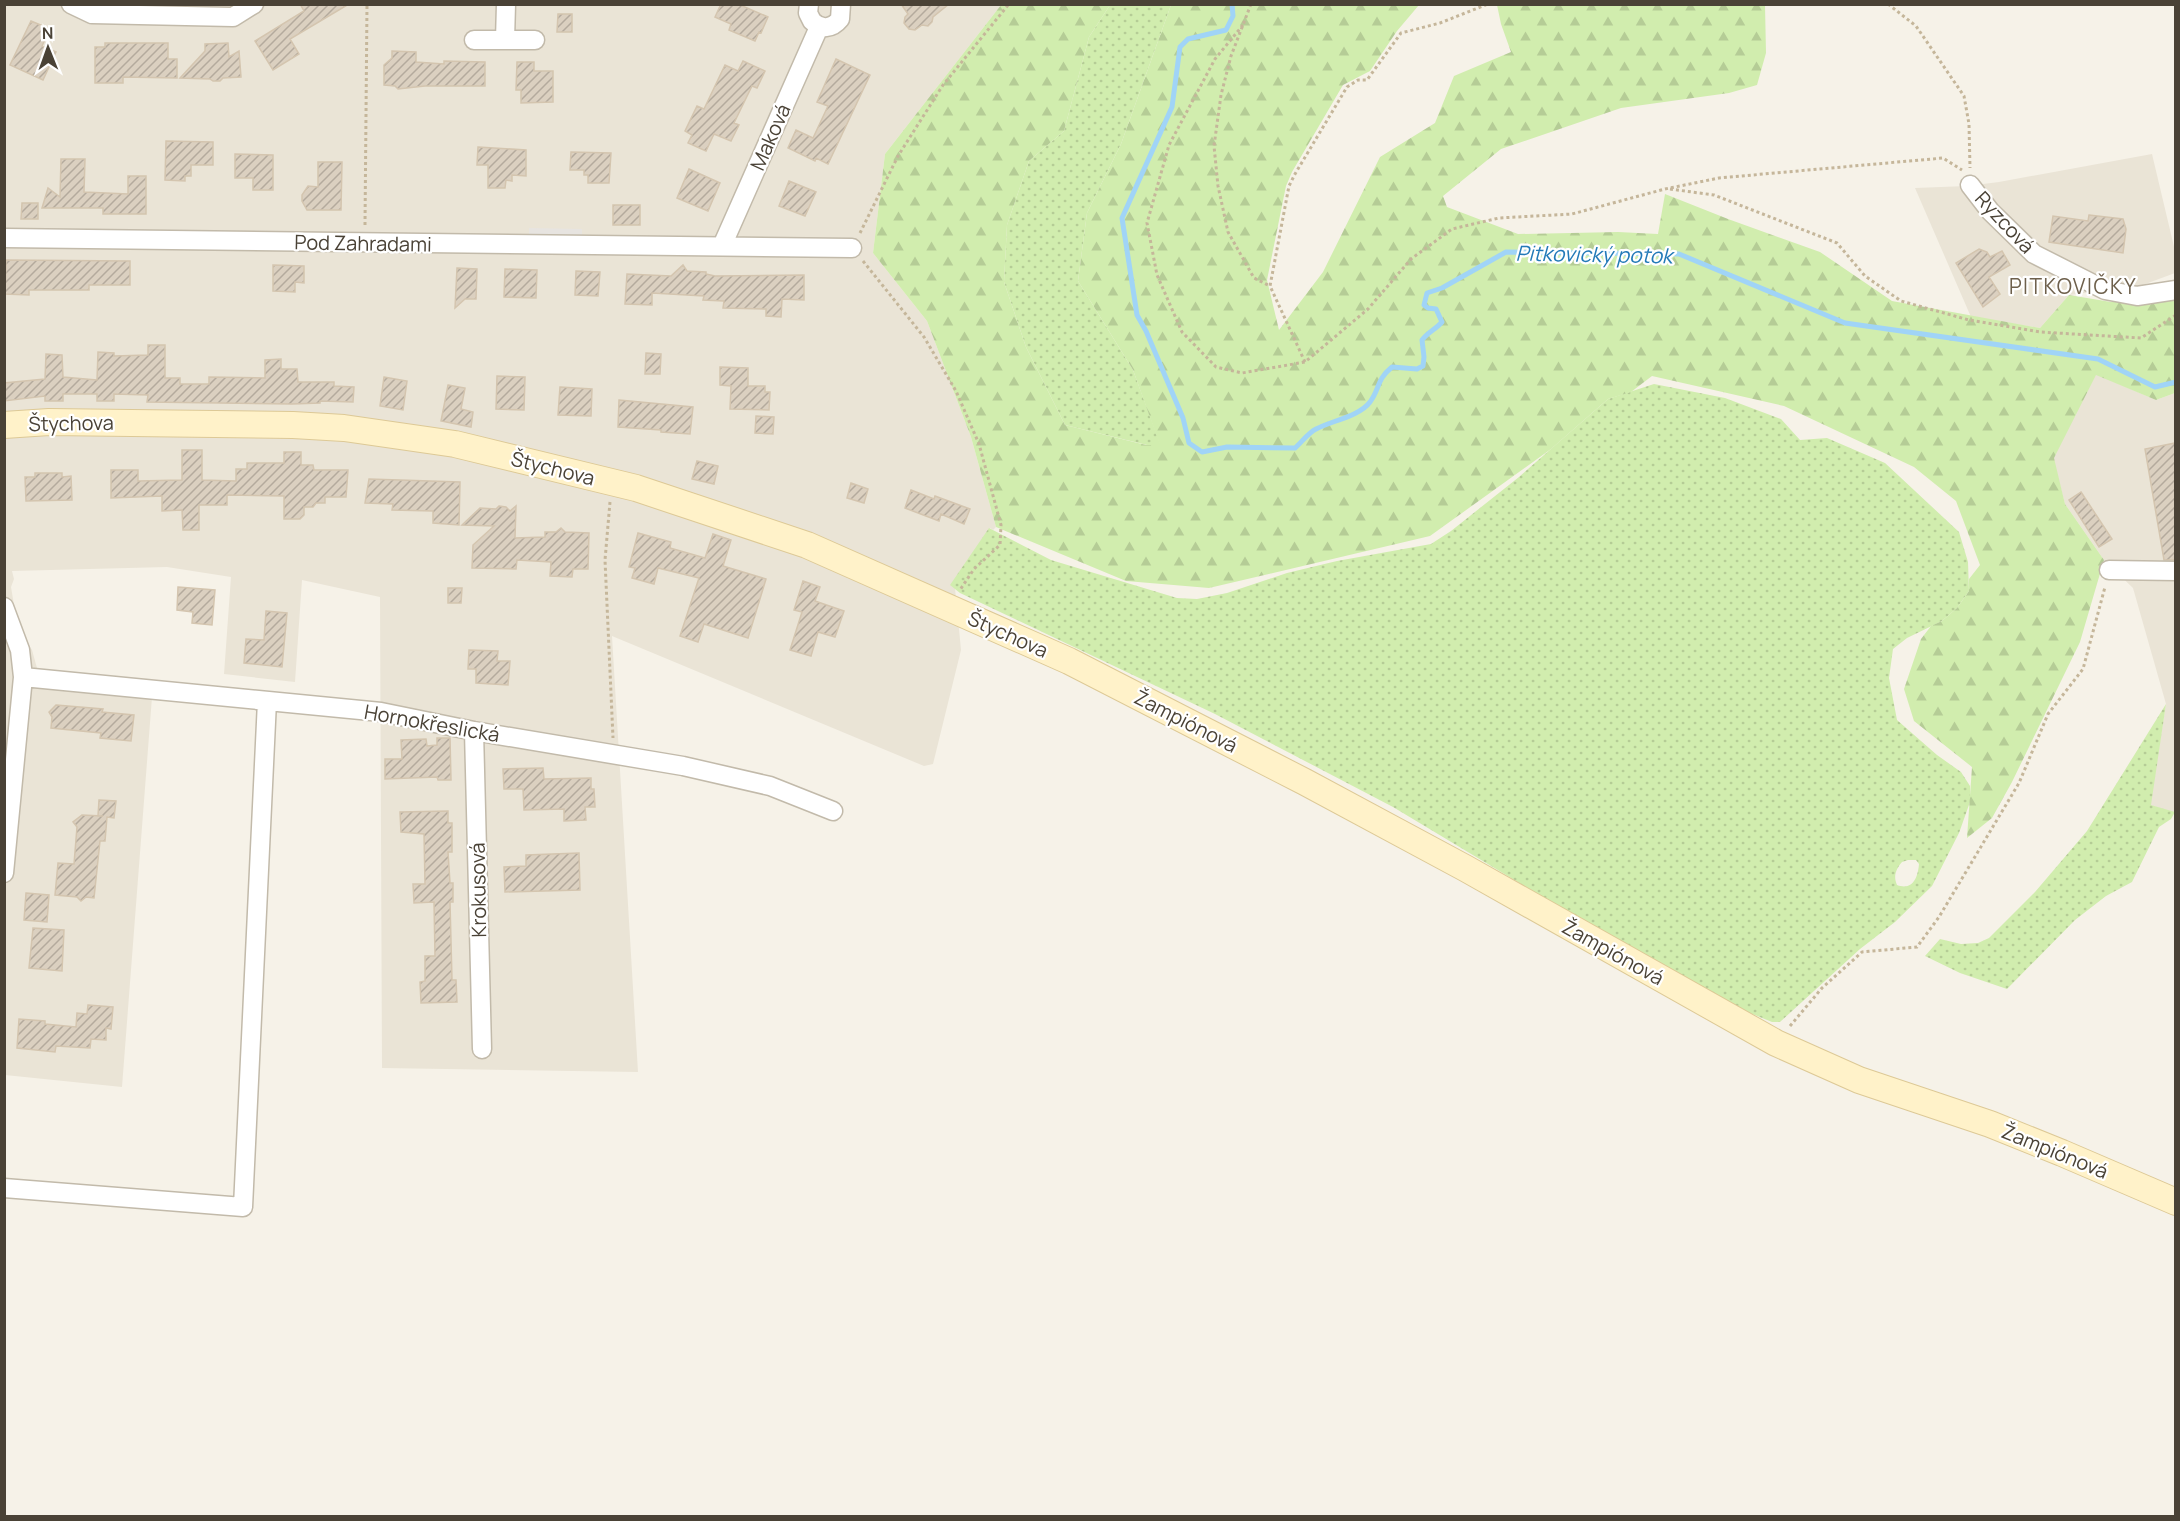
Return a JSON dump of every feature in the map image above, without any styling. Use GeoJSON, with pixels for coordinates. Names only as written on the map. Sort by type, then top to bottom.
{"type":"FeatureCollection","features":[{"type":"Feature","properties":{"kind":"street"},"geometry":{"type":"LineString","coordinates":[[71,4],[92,14],[233,17],[254,4]]}},
{"type":"Feature","properties":{"kind":"street"},"geometry":{"type":"LineString","coordinates":[[506,4],[506,40]]}},
{"type":"Feature","properties":{"kind":"street"},"geometry":{"type":"LineString","coordinates":[[809,4],[809,17],[819,27],[829,27],[837,22],[842,14],[841,4]]}},
{"type":"Feature","properties":{"kind":"street","name":"Maková"},"geometry":{"type":"LineString","coordinates":[[722,246],[819,27]]}},
{"type":"Feature","properties":{"kind":"street"},"geometry":{"type":"LineString","coordinates":[[474,40],[535,40]]}},
{"type":"Feature","properties":{"kind":"street","name":"Ryzcová"},"geometry":{"type":"LineString","coordinates":[[1970,185],[1990,211],[2034,254],[2105,290],[2137,296],[2175,290]]}},
{"type":"Feature","properties":{"kind":"street","name":"Pod Zahradami"},"geometry":{"type":"LineString","coordinates":[[4,238],[852,248]]}},
{"type":"Feature","properties":{"kind":"street","name":"Štychova"},"geometry":{"type":"LineString","coordinates":[[4,425],[49,422],[154,422],[293,425],[345,428],[455,444],[636,488],[807,544],[1069,661]]}},
{"type":"Feature","properties":{"kind":"street"},"geometry":{"type":"LineString","coordinates":[[2109,570],[2175,571]]}},
{"type":"Feature","properties":{"kind":"street"},"geometry":{"type":"LineString","coordinates":[[4,607],[20,650],[23,677],[4,873]]}},
{"type":"Feature","properties":{"kind":"street","name":"Žampiónová"},"geometry":{"type":"LineString","coordinates":[[1069,661],[1295,777],[1465,868],[1776,1043],[1859,1080],[1990,1124],[2175,1202]]}},
{"type":"Feature","properties":{"kind":"street","name":"Hornokřeslická"},"geometry":{"type":"LineString","coordinates":[[23,677],[381,712],[474,731],[683,766],[770,786],[833,811]]}},
{"type":"Feature","properties":{"kind":"street"},"geometry":{"type":"LineString","coordinates":[[4,1188],[243,1207],[267,701]]}},
{"type":"Feature","properties":{"kind":"street","name":"Krokusová"},"geometry":{"type":"LineString","coordinates":[[474,731],[482,1049]]}},
{"type":"Feature","properties":{"kind":"path"},"geometry":{"type":"LineString","coordinates":[[365,243],[367,4]]}},
{"type":"Feature","properties":{"kind":"path"},"geometry":{"type":"LineString","coordinates":[[949,607],[974,569],[1000,545],[1001,525],[979,444],[956,391],[924,337],[852,248],[898,156],[943,85],[1009,4]]}},
{"type":"Feature","properties":{"kind":"path"},"geometry":{"type":"LineString","coordinates":[[1251,4],[1231,56],[1221,95],[1214,146],[1218,186],[1228,232],[1254,278],[1270,286]]}},
{"type":"Feature","properties":{"kind":"path"},"geometry":{"type":"LineString","coordinates":[[1305,362],[1270,286],[1289,186],[1347,87],[1358,80],[1367,80],[1401,33],[1440,23],[1488,4]]}},
{"type":"Feature","properties":{"kind":"path"},"geometry":{"type":"LineString","coordinates":[[1888,4],[1916,26],[1936,58],[1956,81],[1964,96],[1969,124],[1970,185]]}},
{"type":"Feature","properties":{"kind":"path"},"geometry":{"type":"LineString","coordinates":[[1243,25],[1215,58],[1169,145],[1148,223],[1156,275],[1182,332],[1216,367],[1242,373],[1305,362],[1368,309],[1411,259],[1452,229],[1499,218],[1572,214],[1665,189],[1719,178],[1943,158],[1960,169],[1970,185]]}},
{"type":"Feature","properties":{"kind":"path"},"geometry":{"type":"LineString","coordinates":[[1665,189],[1713,195],[1837,243],[1865,276],[1901,301],[1969,320],[2040,332],[2141,338],[2175,315]]}},
{"type":"Feature","properties":{"kind":"path"},"geometry":{"type":"LineString","coordinates":[[612,482],[605,560],[614,755]]}},
{"type":"Feature","properties":{"kind":"path"},"geometry":{"type":"LineString","coordinates":[[1776,1043],[1822,988],[1862,952],[1917,947],[1939,917],[2019,783],[2048,714],[2083,669],[2109,570]]}},
{"type":"Feature","properties":{"kind":"shaded area"},"geometry":{"type":"Polygon","coordinates":[[[5,5],[1001,5],[885,154],[873,253],[927,321],[971,437],[996,527],[993,530],[990,528],[951,585],[955,588],[961,650],[933,764],[924,766],[612,636],[638,1072],[382,1068],[380,597],[302,580],[295,682],[224,674],[231,577],[167,567],[12,571],[14,579],[11,587],[14,605],[23,636],[32,650],[40,679],[152,697],[122,1087],[5,1075],[5,5]]]}},
{"type":"Feature","properties":{"kind":"shaded area"},"geometry":{"type":"Polygon","coordinates":[[[2152,154],[2175,251],[2175,273],[2140,286],[2069,295],[2040,328],[1971,317],[1915,188],[1999,182],[2152,154]]]}},
{"type":"Feature","properties":{"kind":"shaded area"},"geometry":{"type":"Polygon","coordinates":[[[529,228],[582,229],[582,238],[529,237],[529,228]]]}},
{"type":"Feature","properties":{"kind":"shaded area"},"geometry":{"type":"Polygon","coordinates":[[[2096,374],[2156,400],[2175,393],[2175,813],[2150,805],[2166,704],[2133,588],[2104,560],[2065,504],[2053,458],[2096,374]]]}},
{"type":"Feature","properties":{"kind":"green space"},"geometry":{"type":"Polygon","coordinates":[[[1001,5],[1110,5],[1089,37],[1064,131],[1029,161],[1007,225],[1004,282],[1026,347],[1065,425],[1146,445],[1160,445],[1133,370],[1078,281],[1087,213],[1121,144],[1171,5],[1419,5],[1397,31],[1370,71],[1343,85],[1292,172],[1286,186],[1267,280],[1279,330],[1323,272],[1380,157],[1435,123],[1454,76],[1511,52],[1497,5],[1765,5],[1766,53],[1757,85],[1729,93],[1621,108],[1501,149],[1443,196],[1447,207],[1518,234],[1618,232],[1658,234],[1665,194],[1820,252],[1892,301],[2040,328],[2069,295],[2111,302],[2175,295],[2175,393],[2156,400],[2096,375],[2054,458],[2065,504],[2104,560],[2080,642],[1992,818],[1967,838],[1972,767],[1914,721],[1904,689],[1921,639],[1931,626],[1942,621],[1957,608],[1969,591],[1969,579],[1980,565],[1956,501],[1914,467],[1784,406],[1652,376],[1631,392],[1608,399],[1551,449],[1430,536],[1209,588],[1126,581],[996,527],[971,437],[927,321],[873,253],[885,154],[1001,5]]]}},
{"type":"Feature","properties":{"kind":"green space"},"geometry":{"type":"Polygon","coordinates":[[[1110,5],[1171,5],[1121,144],[1087,213],[1078,281],[1133,370],[1161,446],[1147,445],[1065,425],[1026,347],[1004,282],[1007,225],[1029,161],[1064,131],[1089,37],[1110,5]]]}},
{"type":"Feature","properties":{"kind":"green space"},"geometry":{"type":"Polygon","coordinates":[[[1654,384],[1725,398],[1781,419],[1800,440],[1827,438],[1885,463],[1959,532],[1968,562],[1969,591],[1957,608],[1942,621],[1907,638],[1893,649],[1889,678],[1897,720],[1937,755],[1961,772],[1970,786],[1970,802],[1959,833],[1932,886],[1895,922],[1860,949],[1780,1022],[1772,1022],[1750,1013],[1601,932],[1393,807],[1215,714],[960,593],[950,585],[989,528],[1051,560],[1177,598],[1197,599],[1227,593],[1287,573],[1337,561],[1431,544],[1519,477],[1608,399],[1654,384]],[[1916,860],[1902,862],[1895,876],[1897,885],[1907,886],[1914,882],[1919,864],[1916,860]]]}},
{"type":"Feature","properties":{"kind":"green space"},"geometry":{"type":"Polygon","coordinates":[[[2166,704],[2151,805],[2175,812],[2171,819],[2159,827],[2132,882],[2106,896],[2075,920],[2007,989],[1960,973],[1925,956],[1940,939],[1961,944],[1978,943],[1989,938],[2035,892],[2087,831],[2166,704]]]}},
{"type":"Feature","properties":{"kind":"building"},"geometry":{"type":"Polygon","coordinates":[[[300,4],[349,4],[290,39],[299,54],[273,70],[255,41],[304,11],[300,4]]]}},
{"type":"Feature","properties":{"kind":"building"},"geometry":{"type":"Polygon","coordinates":[[[721,4],[738,4],[768,17],[755,41],[729,30],[731,24],[715,17],[721,4]]]}},
{"type":"Feature","properties":{"kind":"building"},"geometry":{"type":"Polygon","coordinates":[[[901,4],[949,4],[933,17],[928,26],[922,25],[915,30],[909,29],[904,23],[908,14],[901,4]]]}},
{"type":"Feature","properties":{"kind":"building"},"geometry":{"type":"Polygon","coordinates":[[[558,14],[572,14],[572,32],[557,32],[558,14]]]}},
{"type":"Feature","properties":{"kind":"building"},"geometry":{"type":"Polygon","coordinates":[[[31,21],[50,29],[42,46],[56,52],[43,80],[10,65],[31,21]]]}},
{"type":"Feature","properties":{"kind":"building"},"geometry":{"type":"Polygon","coordinates":[[[105,43],[168,43],[168,59],[177,59],[177,78],[123,77],[123,83],[95,83],[95,47],[105,47],[105,43]]]}},
{"type":"Feature","properties":{"kind":"building"},"geometry":{"type":"Polygon","coordinates":[[[228,43],[229,57],[239,51],[241,77],[223,78],[220,81],[180,78],[205,51],[205,44],[228,43]]]}},
{"type":"Feature","properties":{"kind":"building"},"geometry":{"type":"Polygon","coordinates":[[[392,51],[416,52],[416,62],[444,64],[444,61],[485,62],[485,86],[425,86],[398,89],[395,86],[384,85],[384,65],[392,58],[392,51]]]}},
{"type":"Feature","properties":{"kind":"building"},"geometry":{"type":"Polygon","coordinates":[[[836,59],[870,75],[828,164],[816,158],[815,161],[788,148],[796,130],[813,138],[828,106],[817,102],[836,59]]]}},
{"type":"Feature","properties":{"kind":"building"},"geometry":{"type":"Polygon","coordinates":[[[743,61],[765,71],[757,88],[752,86],[734,123],[739,125],[731,141],[714,134],[706,151],[688,143],[692,135],[685,131],[697,106],[704,109],[725,65],[738,71],[743,61]]]}},
{"type":"Feature","properties":{"kind":"building"},"geometry":{"type":"Polygon","coordinates":[[[517,62],[534,62],[534,71],[553,71],[553,102],[521,103],[521,90],[516,90],[517,62]]]}},
{"type":"Feature","properties":{"kind":"building"},"geometry":{"type":"Polygon","coordinates":[[[166,141],[213,142],[213,165],[191,165],[191,176],[185,176],[185,181],[165,180],[166,141]]]}},
{"type":"Feature","properties":{"kind":"building"},"geometry":{"type":"Polygon","coordinates":[[[478,147],[526,150],[526,176],[512,175],[512,181],[506,180],[505,188],[488,188],[488,165],[477,165],[478,147]]]}},
{"type":"Feature","properties":{"kind":"building"},"geometry":{"type":"Polygon","coordinates":[[[571,152],[611,153],[609,183],[588,183],[588,175],[584,175],[584,170],[570,170],[571,152]]]}},
{"type":"Feature","properties":{"kind":"building"},"geometry":{"type":"Polygon","coordinates":[[[235,154],[273,155],[273,190],[253,190],[253,178],[235,178],[235,154]]]}},
{"type":"Feature","properties":{"kind":"building"},"geometry":{"type":"Polygon","coordinates":[[[61,159],[85,159],[84,192],[128,194],[128,176],[146,176],[146,214],[103,214],[103,208],[42,208],[48,188],[60,197],[61,159]]]}},
{"type":"Feature","properties":{"kind":"building"},"geometry":{"type":"Polygon","coordinates":[[[318,162],[342,162],[341,210],[307,210],[302,201],[302,195],[308,186],[318,187],[318,162]]]}},
{"type":"Feature","properties":{"kind":"building"},"geometry":{"type":"Polygon","coordinates":[[[689,169],[720,183],[708,211],[677,198],[689,169]]]}},
{"type":"Feature","properties":{"kind":"building"},"geometry":{"type":"Polygon","coordinates":[[[789,181],[816,192],[805,216],[779,206],[789,181]]]}},
{"type":"Feature","properties":{"kind":"building"},"geometry":{"type":"Polygon","coordinates":[[[22,203],[38,203],[38,219],[21,219],[22,203]]]}},
{"type":"Feature","properties":{"kind":"building"},"geometry":{"type":"Polygon","coordinates":[[[613,205],[640,205],[640,225],[613,225],[613,205]]]}},
{"type":"Feature","properties":{"kind":"building"},"geometry":{"type":"Polygon","coordinates":[[[2089,215],[2123,219],[2126,229],[2123,253],[2049,242],[2053,216],[2088,221],[2089,215]]]}},
{"type":"Feature","properties":{"kind":"building"},"geometry":{"type":"Polygon","coordinates":[[[1979,249],[1987,252],[1990,257],[2002,251],[2010,265],[1989,277],[2000,294],[1983,307],[1956,263],[1979,249]]]}},
{"type":"Feature","properties":{"kind":"building"},"geometry":{"type":"Polygon","coordinates":[[[6,260],[130,261],[130,285],[89,285],[89,290],[29,290],[29,295],[5,294],[6,260]]]}},
{"type":"Feature","properties":{"kind":"building"},"geometry":{"type":"Polygon","coordinates":[[[273,265],[304,266],[304,283],[295,282],[295,292],[273,291],[273,265]]]}},
{"type":"Feature","properties":{"kind":"building"},"geometry":{"type":"Polygon","coordinates":[[[683,265],[687,271],[706,272],[706,274],[715,276],[804,275],[804,300],[782,299],[781,317],[766,316],[766,309],[723,308],[724,301],[703,300],[704,296],[652,293],[652,305],[625,304],[627,274],[671,276],[683,265]]]}},
{"type":"Feature","properties":{"kind":"building"},"geometry":{"type":"Polygon","coordinates":[[[457,268],[477,269],[476,299],[465,299],[455,308],[457,268]]]}},
{"type":"Feature","properties":{"kind":"building"},"geometry":{"type":"Polygon","coordinates":[[[505,269],[537,270],[536,298],[504,297],[505,269]]]}},
{"type":"Feature","properties":{"kind":"building"},"geometry":{"type":"Polygon","coordinates":[[[576,271],[600,272],[598,296],[575,295],[576,271]]]}},
{"type":"Feature","properties":{"kind":"building"},"geometry":{"type":"Polygon","coordinates":[[[148,345],[165,345],[165,378],[180,378],[180,384],[209,384],[209,377],[265,378],[265,360],[281,359],[281,369],[297,369],[298,382],[334,382],[334,386],[354,387],[353,402],[320,401],[320,403],[292,404],[147,402],[148,395],[114,394],[114,401],[97,401],[97,394],[63,394],[63,401],[45,401],[45,396],[4,401],[4,383],[45,379],[46,354],[62,355],[63,377],[97,380],[98,352],[114,353],[114,356],[148,355],[148,345]]]}},
{"type":"Feature","properties":{"kind":"building"},"geometry":{"type":"Polygon","coordinates":[[[646,353],[661,354],[660,374],[645,374],[646,353]]]}},
{"type":"Feature","properties":{"kind":"building"},"geometry":{"type":"Polygon","coordinates":[[[720,367],[748,368],[748,386],[765,386],[765,392],[770,392],[769,410],[730,409],[731,386],[720,385],[720,367]]]}},
{"type":"Feature","properties":{"kind":"building"},"geometry":{"type":"Polygon","coordinates":[[[497,376],[525,377],[524,410],[496,409],[497,376]]]}},
{"type":"Feature","properties":{"kind":"building"},"geometry":{"type":"Polygon","coordinates":[[[384,377],[407,381],[403,410],[380,406],[384,377]]]}},
{"type":"Feature","properties":{"kind":"building"},"geometry":{"type":"Polygon","coordinates":[[[448,385],[465,388],[461,409],[473,412],[471,427],[441,421],[448,385]]]}},
{"type":"Feature","properties":{"kind":"building"},"geometry":{"type":"Polygon","coordinates":[[[560,387],[592,389],[591,416],[558,415],[560,387]]]}},
{"type":"Feature","properties":{"kind":"building"},"geometry":{"type":"Polygon","coordinates":[[[619,400],[693,407],[690,434],[618,427],[619,400]]]}},
{"type":"Feature","properties":{"kind":"building"},"geometry":{"type":"Polygon","coordinates":[[[756,416],[774,417],[773,434],[755,433],[756,416]]]}},
{"type":"Feature","properties":{"kind":"building"},"geometry":{"type":"Polygon","coordinates":[[[2175,443],[2175,560],[2164,560],[2145,449],[2175,443]]]}},
{"type":"Feature","properties":{"kind":"building"},"geometry":{"type":"Polygon","coordinates":[[[182,450],[202,450],[202,480],[236,481],[236,469],[247,469],[247,463],[284,463],[284,452],[301,452],[301,465],[313,465],[314,470],[348,470],[346,497],[325,497],[325,503],[304,507],[304,515],[300,519],[284,519],[284,496],[227,495],[227,505],[199,505],[199,530],[183,530],[182,510],[162,511],[162,496],[111,498],[111,470],[138,470],[138,481],[182,480],[182,450]]]}},
{"type":"Feature","properties":{"kind":"building"},"geometry":{"type":"Polygon","coordinates":[[[697,461],[718,466],[714,484],[692,479],[697,461]]]}},
{"type":"Feature","properties":{"kind":"building"},"geometry":{"type":"Polygon","coordinates":[[[35,473],[62,473],[62,477],[71,476],[72,500],[26,501],[25,477],[35,477],[35,473]]]}},
{"type":"Feature","properties":{"kind":"building"},"geometry":{"type":"Polygon","coordinates":[[[369,479],[460,482],[459,525],[433,523],[433,511],[392,510],[393,504],[365,503],[369,479]]]}},
{"type":"Feature","properties":{"kind":"building"},"geometry":{"type":"Polygon","coordinates":[[[851,483],[868,489],[864,503],[847,498],[851,483]]]}},
{"type":"Feature","properties":{"kind":"building"},"geometry":{"type":"Polygon","coordinates":[[[911,490],[970,509],[964,524],[941,514],[939,521],[905,508],[911,490]]]}},
{"type":"Feature","properties":{"kind":"building"},"geometry":{"type":"Polygon","coordinates":[[[2081,492],[2112,539],[2099,547],[2069,500],[2081,492]]]}},
{"type":"Feature","properties":{"kind":"building"},"geometry":{"type":"Polygon","coordinates":[[[499,506],[506,507],[510,511],[516,506],[515,538],[545,537],[545,532],[556,532],[561,528],[565,532],[589,533],[588,569],[573,569],[572,577],[550,576],[551,562],[517,560],[516,569],[472,568],[473,545],[494,526],[462,525],[480,508],[496,509],[499,506]]]}},
{"type":"Feature","properties":{"kind":"building"},"geometry":{"type":"Polygon","coordinates":[[[638,533],[671,542],[670,548],[705,558],[713,534],[731,540],[723,566],[766,579],[748,638],[704,624],[698,642],[680,636],[699,578],[658,568],[654,584],[632,578],[635,568],[629,567],[638,533]]]}},
{"type":"Feature","properties":{"kind":"building"},"geometry":{"type":"Polygon","coordinates":[[[803,581],[820,587],[815,601],[844,611],[835,637],[818,632],[811,656],[790,650],[802,612],[794,610],[803,581]]]}},
{"type":"Feature","properties":{"kind":"building"},"geometry":{"type":"Polygon","coordinates":[[[178,587],[215,590],[212,625],[192,623],[193,612],[177,610],[178,587]]]}},
{"type":"Feature","properties":{"kind":"building"},"geometry":{"type":"Polygon","coordinates":[[[448,588],[462,588],[461,603],[448,603],[448,588]]]}},
{"type":"Feature","properties":{"kind":"building"},"geometry":{"type":"Polygon","coordinates":[[[266,611],[287,613],[282,667],[244,663],[246,639],[264,640],[266,611]]]}},
{"type":"Feature","properties":{"kind":"building"},"geometry":{"type":"Polygon","coordinates":[[[469,650],[498,651],[497,661],[510,661],[508,685],[476,683],[476,669],[468,669],[469,650]]]}},
{"type":"Feature","properties":{"kind":"building"},"geometry":{"type":"Polygon","coordinates":[[[56,705],[103,709],[102,712],[134,715],[131,741],[100,738],[101,733],[51,728],[52,717],[49,712],[56,705]]]}},
{"type":"Feature","properties":{"kind":"building"},"geometry":{"type":"Polygon","coordinates":[[[437,738],[450,738],[451,780],[438,780],[437,777],[385,779],[385,759],[402,759],[401,740],[426,739],[427,746],[437,745],[437,738]]]}},
{"type":"Feature","properties":{"kind":"building"},"geometry":{"type":"Polygon","coordinates":[[[543,768],[544,779],[591,778],[595,807],[585,807],[586,820],[564,821],[564,809],[524,810],[523,789],[504,789],[503,769],[543,768]]]}},
{"type":"Feature","properties":{"kind":"building"},"geometry":{"type":"Polygon","coordinates":[[[99,800],[116,801],[114,818],[107,817],[105,841],[100,841],[94,898],[86,897],[81,901],[77,897],[55,895],[58,863],[74,864],[77,827],[73,822],[82,815],[98,816],[99,800]]]}},
{"type":"Feature","properties":{"kind":"building"},"geometry":{"type":"Polygon","coordinates":[[[448,811],[448,823],[452,823],[452,852],[448,852],[450,883],[453,883],[453,902],[450,902],[452,980],[456,980],[457,1002],[421,1003],[420,982],[425,981],[425,956],[435,956],[434,902],[414,903],[413,884],[425,884],[424,834],[401,832],[400,812],[448,811]]]}},
{"type":"Feature","properties":{"kind":"building"},"geometry":{"type":"Polygon","coordinates":[[[579,853],[580,890],[505,892],[504,867],[526,866],[526,855],[579,853]]]}},
{"type":"Feature","properties":{"kind":"building"},"geometry":{"type":"Polygon","coordinates":[[[26,893],[49,895],[47,922],[24,920],[26,893]]]}},
{"type":"Feature","properties":{"kind":"building"},"geometry":{"type":"Polygon","coordinates":[[[33,928],[64,930],[62,971],[29,968],[33,928]]]}},
{"type":"Feature","properties":{"kind":"building"},"geometry":{"type":"Polygon","coordinates":[[[88,1005],[113,1007],[111,1029],[106,1028],[106,1040],[91,1039],[90,1048],[56,1046],[55,1052],[17,1048],[19,1019],[76,1027],[77,1013],[87,1014],[88,1005]]]}},
{"type":"Feature","properties":{"kind":"waterway","name":"Pitkovický potok"},"geometry":{"type":"LineString","coordinates":[[1232,4],[1233,16],[1226,30],[1188,39],[1180,47],[1172,107],[1122,218],[1137,315],[1183,418],[1189,443],[1202,452],[1227,447],[1295,448],[1316,429],[1359,411],[1370,402],[1383,376],[1392,367],[1417,369],[1423,366],[1422,340],[1442,322],[1436,309],[1424,305],[1427,293],[1442,288],[1506,252],[1679,254],[1845,323],[2098,359],[2155,387],[2176,382]]}},
{"type":"Feature","properties":{"kind":"district","name":"PITKOVIČKY"},"geometry":{"type":"Point","coordinates":[2073,286]}}]}
